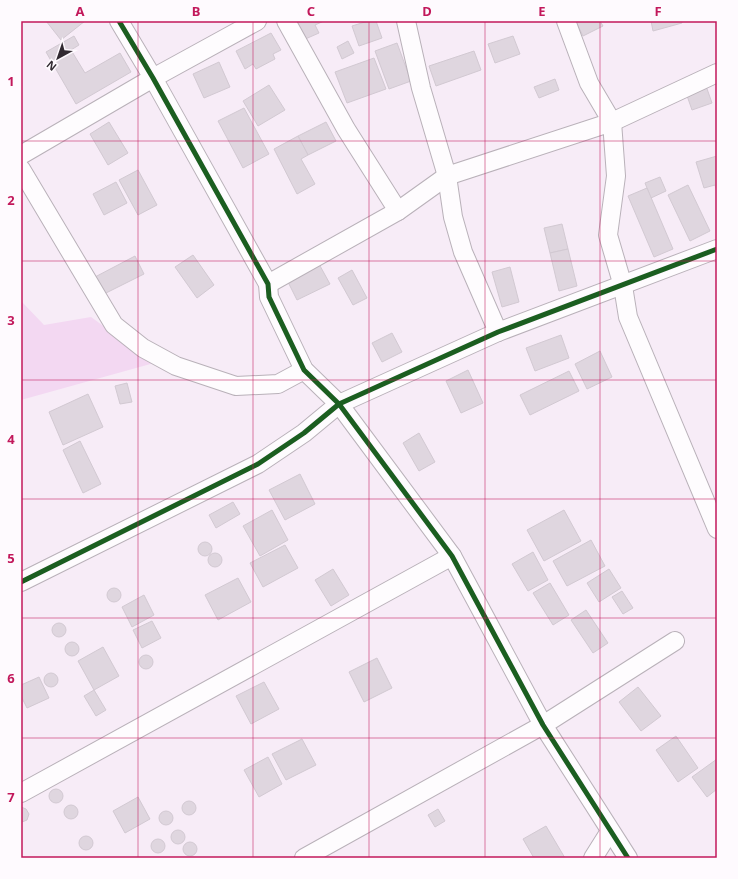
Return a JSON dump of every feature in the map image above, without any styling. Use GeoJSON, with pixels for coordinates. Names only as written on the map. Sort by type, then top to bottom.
{"type":"FeatureCollection","features":[{"type":"Feature","properties":{"kind":"street"},"geometry":{"type":"LineString","coordinates":[[119,21],[153,78],[268,284],[269,296],[304,370],[339,404],[452,556],[543,725],[628,858]]}},
{"type":"Feature","properties":{"kind":"street"},"geometry":{"type":"LineString","coordinates":[[21,156],[153,78],[257,21]]}},
{"type":"Feature","properties":{"kind":"street"},"geometry":{"type":"LineString","coordinates":[[286,21],[334,109],[398,211]]}},
{"type":"Feature","properties":{"kind":"street"},"geometry":{"type":"LineString","coordinates":[[406,21],[421,88],[447,176],[453,217],[463,252],[498,332]]}},
{"type":"Feature","properties":{"kind":"street"},"geometry":{"type":"LineString","coordinates":[[566,21],[589,83],[612,122],[616,176],[608,236],[623,286],[628,317],[717,529]]}},
{"type":"Feature","properties":{"kind":"street"},"geometry":{"type":"LineString","coordinates":[[268,284],[398,211],[447,176],[612,122],[717,73]]}},
{"type":"Feature","properties":{"kind":"street"},"geometry":{"type":"LineString","coordinates":[[21,169],[114,325],[143,348],[176,366],[236,386],[278,384],[304,370]]}},
{"type":"Feature","properties":{"kind":"street"},"geometry":{"type":"LineString","coordinates":[[21,582],[258,464],[304,433],[339,404],[498,332],[623,286],[717,249]]}},
{"type":"Feature","properties":{"kind":"street"},"geometry":{"type":"LineString","coordinates":[[21,793],[452,556]]}},
{"type":"Feature","properties":{"kind":"street"},"geometry":{"type":"LineString","coordinates":[[304,858],[543,725],[675,641]]}},
{"type":"Feature","properties":{"kind":"street"},"geometry":{"type":"LineString","coordinates":[[593,858],[610,831]]}},
{"type":"Feature","properties":{"kind":"shaded area"},"geometry":{"type":"Polygon","coordinates":[[[21,301],[44,325],[91,317],[154,363],[21,400],[21,301]]]}},
{"type":"Feature","properties":{"kind":"building"},"geometry":{"type":"Polygon","coordinates":[[[46,21],[85,21],[61,40],[46,21]]]}},
{"type":"Feature","properties":{"kind":"building"},"geometry":{"type":"Polygon","coordinates":[[[295,21],[324,21],[315,25],[319,33],[303,40],[295,21]]]}},
{"type":"Feature","properties":{"kind":"building"},"geometry":{"type":"Polygon","coordinates":[[[368,21],[376,21],[382,38],[359,46],[352,26],[368,21]]]}},
{"type":"Feature","properties":{"kind":"building"},"geometry":{"type":"Polygon","coordinates":[[[600,21],[603,26],[583,36],[576,22],[600,21]]]}},
{"type":"Feature","properties":{"kind":"building"},"geometry":{"type":"Polygon","coordinates":[[[651,21],[682,21],[682,23],[653,31],[651,21]]]}},
{"type":"Feature","properties":{"kind":"building"},"geometry":{"type":"Polygon","coordinates":[[[271,33],[281,50],[273,54],[275,59],[256,69],[253,64],[245,69],[236,51],[271,33]]]}},
{"type":"Feature","properties":{"kind":"building"},"geometry":{"type":"Polygon","coordinates":[[[74,36],[79,45],[71,50],[85,73],[120,53],[131,72],[76,104],[46,52],[74,36]]]}},
{"type":"Feature","properties":{"kind":"building"},"geometry":{"type":"Polygon","coordinates":[[[513,36],[520,54],[495,63],[488,44],[513,36]]]}},
{"type":"Feature","properties":{"kind":"building"},"geometry":{"type":"Polygon","coordinates":[[[348,41],[354,53],[342,59],[337,47],[348,41]]]}},
{"type":"Feature","properties":{"kind":"building"},"geometry":{"type":"Polygon","coordinates":[[[397,43],[411,81],[389,89],[375,51],[397,43]]]}},
{"type":"Feature","properties":{"kind":"building"},"geometry":{"type":"Polygon","coordinates":[[[474,51],[481,70],[436,86],[429,66],[474,51]]]}},
{"type":"Feature","properties":{"kind":"building"},"geometry":{"type":"Polygon","coordinates":[[[374,58],[386,89],[347,103],[335,72],[374,58]]]}},
{"type":"Feature","properties":{"kind":"building"},"geometry":{"type":"Polygon","coordinates":[[[219,62],[230,87],[204,98],[193,74],[219,62]]]}},
{"type":"Feature","properties":{"kind":"building"},"geometry":{"type":"Polygon","coordinates":[[[555,79],[559,90],[539,98],[534,87],[555,79]]]}},
{"type":"Feature","properties":{"kind":"building"},"geometry":{"type":"Polygon","coordinates":[[[705,83],[712,103],[692,110],[685,90],[705,83]]]}},
{"type":"Feature","properties":{"kind":"building"},"geometry":{"type":"Polygon","coordinates":[[[269,85],[285,110],[258,126],[243,101],[269,85]]]}},
{"type":"Feature","properties":{"kind":"building"},"geometry":{"type":"Polygon","coordinates":[[[244,108],[269,154],[243,168],[218,121],[244,108]]]}},
{"type":"Feature","properties":{"kind":"building"},"geometry":{"type":"Polygon","coordinates":[[[109,122],[128,153],[108,165],[90,134],[109,122]]]}},
{"type":"Feature","properties":{"kind":"building"},"geometry":{"type":"Polygon","coordinates":[[[326,122],[336,141],[308,155],[298,136],[326,122]]]}},
{"type":"Feature","properties":{"kind":"building"},"geometry":{"type":"Polygon","coordinates":[[[298,136],[308,155],[301,159],[315,184],[297,194],[274,149],[298,136]]]}},
{"type":"Feature","properties":{"kind":"building"},"geometry":{"type":"Polygon","coordinates":[[[717,156],[717,192],[715,185],[704,188],[696,162],[717,156]]]}},
{"type":"Feature","properties":{"kind":"building"},"geometry":{"type":"Polygon","coordinates":[[[138,170],[157,205],[138,215],[119,180],[138,170]]]}},
{"type":"Feature","properties":{"kind":"building"},"geometry":{"type":"Polygon","coordinates":[[[660,177],[666,191],[651,198],[645,183],[660,177]]]}},
{"type":"Feature","properties":{"kind":"building"},"geometry":{"type":"Polygon","coordinates":[[[116,182],[127,203],[104,215],[93,194],[116,182]]]}},
{"type":"Feature","properties":{"kind":"building"},"geometry":{"type":"Polygon","coordinates":[[[688,185],[710,231],[690,241],[668,195],[688,185]]]}},
{"type":"Feature","properties":{"kind":"building"},"geometry":{"type":"Polygon","coordinates":[[[647,188],[673,249],[654,257],[628,196],[647,188]]]}},
{"type":"Feature","properties":{"kind":"building"},"geometry":{"type":"Polygon","coordinates":[[[562,224],[568,249],[550,253],[544,228],[562,224]]]}},
{"type":"Feature","properties":{"kind":"building"},"geometry":{"type":"Polygon","coordinates":[[[568,249],[577,286],[559,291],[550,253],[568,249]]]}},
{"type":"Feature","properties":{"kind":"building"},"geometry":{"type":"Polygon","coordinates":[[[193,255],[214,285],[197,298],[175,267],[193,255]]]}},
{"type":"Feature","properties":{"kind":"building"},"geometry":{"type":"Polygon","coordinates":[[[135,256],[144,274],[104,294],[95,277],[135,256]]]}},
{"type":"Feature","properties":{"kind":"building"},"geometry":{"type":"Polygon","coordinates":[[[319,264],[330,284],[297,300],[287,280],[319,264]]]}},
{"type":"Feature","properties":{"kind":"building"},"geometry":{"type":"Polygon","coordinates":[[[510,267],[519,302],[502,307],[492,272],[510,267]]]}},
{"type":"Feature","properties":{"kind":"building"},"geometry":{"type":"Polygon","coordinates":[[[352,270],[367,298],[353,305],[338,278],[352,270]]]}},
{"type":"Feature","properties":{"kind":"building"},"geometry":{"type":"Polygon","coordinates":[[[392,333],[402,352],[382,362],[372,343],[392,333]]]}},
{"type":"Feature","properties":{"kind":"building"},"geometry":{"type":"Polygon","coordinates":[[[561,335],[569,358],[535,371],[526,348],[561,335]]]}},
{"type":"Feature","properties":{"kind":"building"},"geometry":{"type":"Polygon","coordinates":[[[600,351],[612,377],[587,389],[575,364],[600,351]]]}},
{"type":"Feature","properties":{"kind":"building"},"geometry":{"type":"Polygon","coordinates":[[[468,370],[483,403],[461,413],[446,381],[468,370]]]}},
{"type":"Feature","properties":{"kind":"building"},"geometry":{"type":"Polygon","coordinates":[[[569,371],[579,391],[530,415],[520,395],[569,371]]]}},
{"type":"Feature","properties":{"kind":"building"},"geometry":{"type":"Polygon","coordinates":[[[127,383],[132,402],[120,404],[115,386],[127,383]]]}},
{"type":"Feature","properties":{"kind":"building"},"geometry":{"type":"Polygon","coordinates":[[[88,394],[103,427],[63,445],[49,412],[88,394]]]}},
{"type":"Feature","properties":{"kind":"building"},"geometry":{"type":"Polygon","coordinates":[[[419,433],[435,462],[419,471],[403,443],[419,433]]]}},
{"type":"Feature","properties":{"kind":"building"},"geometry":{"type":"Polygon","coordinates":[[[80,441],[101,484],[83,493],[63,450],[80,441]]]}},
{"type":"Feature","properties":{"kind":"building"},"geometry":{"type":"Polygon","coordinates":[[[300,474],[315,504],[285,520],[269,490],[300,474]]]}},
{"type":"Feature","properties":{"kind":"building"},"geometry":{"type":"Polygon","coordinates":[[[233,502],[240,514],[216,528],[209,515],[233,502]]]}},
{"type":"Feature","properties":{"kind":"building"},"geometry":{"type":"Polygon","coordinates":[[[272,510],[288,540],[260,556],[243,526],[272,510]]]}},
{"type":"Feature","properties":{"kind":"building"},"geometry":{"type":"Polygon","coordinates":[[[564,510],[581,541],[544,561],[527,530],[564,510]]]}},
{"type":"Feature","properties":{"kind":"building"},"geometry":{"type":"Polygon","coordinates":[[[591,540],[605,566],[567,586],[553,561],[591,540]]]}},
{"type":"Feature","properties":{"kind":"building"},"geometry":{"type":"Polygon","coordinates":[[[205,542],[210,544],[212,549],[210,554],[205,556],[200,554],[198,549],[200,544],[205,542]]]}},
{"type":"Feature","properties":{"kind":"building"},"geometry":{"type":"Polygon","coordinates":[[[285,545],[298,568],[263,587],[250,563],[285,545]]]}},
{"type":"Feature","properties":{"kind":"building"},"geometry":{"type":"Polygon","coordinates":[[[533,552],[548,580],[528,591],[512,564],[533,552]]]}},
{"type":"Feature","properties":{"kind":"building"},"geometry":{"type":"Polygon","coordinates":[[[215,553],[220,555],[222,560],[220,565],[215,567],[210,565],[208,560],[210,555],[215,553]]]}},
{"type":"Feature","properties":{"kind":"building"},"geometry":{"type":"Polygon","coordinates":[[[333,569],[349,595],[331,606],[315,580],[333,569]]]}},
{"type":"Feature","properties":{"kind":"building"},"geometry":{"type":"Polygon","coordinates":[[[609,569],[621,588],[599,602],[587,583],[609,569]]]}},
{"type":"Feature","properties":{"kind":"building"},"geometry":{"type":"Polygon","coordinates":[[[238,578],[251,602],[218,620],[205,595],[238,578]]]}},
{"type":"Feature","properties":{"kind":"building"},"geometry":{"type":"Polygon","coordinates":[[[550,583],[569,615],[553,625],[533,593],[550,583]]]}},
{"type":"Feature","properties":{"kind":"building"},"geometry":{"type":"Polygon","coordinates":[[[114,588],[119,590],[121,595],[119,600],[114,602],[109,600],[107,595],[109,590],[114,588]]]}},
{"type":"Feature","properties":{"kind":"building"},"geometry":{"type":"Polygon","coordinates":[[[622,591],[633,608],[623,614],[612,597],[622,591]]]}},
{"type":"Feature","properties":{"kind":"building"},"geometry":{"type":"Polygon","coordinates":[[[144,595],[154,615],[132,627],[122,607],[144,595]]]}},
{"type":"Feature","properties":{"kind":"building"},"geometry":{"type":"Polygon","coordinates":[[[586,610],[608,643],[593,653],[571,620],[586,610]]]}},
{"type":"Feature","properties":{"kind":"building"},"geometry":{"type":"Polygon","coordinates":[[[152,621],[161,638],[142,648],[133,630],[152,621]]]}},
{"type":"Feature","properties":{"kind":"building"},"geometry":{"type":"Polygon","coordinates":[[[59,623],[64,625],[66,630],[64,635],[59,637],[54,635],[52,630],[54,625],[59,623]]]}},
{"type":"Feature","properties":{"kind":"building"},"geometry":{"type":"Polygon","coordinates":[[[72,642],[77,644],[79,649],[77,654],[72,656],[67,654],[65,649],[67,644],[72,642]]]}},
{"type":"Feature","properties":{"kind":"building"},"geometry":{"type":"Polygon","coordinates":[[[103,647],[119,676],[94,690],[78,661],[103,647]]]}},
{"type":"Feature","properties":{"kind":"building"},"geometry":{"type":"Polygon","coordinates":[[[146,655],[151,657],[153,662],[151,667],[146,669],[141,667],[139,662],[141,657],[146,655]]]}},
{"type":"Feature","properties":{"kind":"building"},"geometry":{"type":"Polygon","coordinates":[[[377,658],[392,688],[364,702],[349,672],[377,658]]]}},
{"type":"Feature","properties":{"kind":"building"},"geometry":{"type":"Polygon","coordinates":[[[51,673],[56,675],[58,680],[56,685],[51,687],[46,685],[44,680],[46,675],[51,673]]]}},
{"type":"Feature","properties":{"kind":"building"},"geometry":{"type":"Polygon","coordinates":[[[39,677],[49,698],[27,708],[21,696],[21,685],[39,677]]]}},
{"type":"Feature","properties":{"kind":"building"},"geometry":{"type":"Polygon","coordinates":[[[264,682],[279,709],[251,724],[236,696],[264,682]]]}},
{"type":"Feature","properties":{"kind":"building"},"geometry":{"type":"Polygon","coordinates":[[[638,687],[661,716],[641,731],[619,702],[638,687]]]}},
{"type":"Feature","properties":{"kind":"building"},"geometry":{"type":"Polygon","coordinates":[[[94,690],[106,710],[96,716],[84,696],[94,690]]]}},
{"type":"Feature","properties":{"kind":"building"},"geometry":{"type":"Polygon","coordinates":[[[676,736],[698,768],[678,782],[656,750],[676,736]]]}},
{"type":"Feature","properties":{"kind":"building"},"geometry":{"type":"Polygon","coordinates":[[[302,739],[316,765],[286,780],[272,754],[302,739]]]}},
{"type":"Feature","properties":{"kind":"building"},"geometry":{"type":"Polygon","coordinates":[[[268,757],[282,784],[259,797],[244,770],[268,757]]]}},
{"type":"Feature","properties":{"kind":"building"},"geometry":{"type":"Polygon","coordinates":[[[717,759],[717,789],[707,797],[692,777],[717,759]]]}},
{"type":"Feature","properties":{"kind":"building"},"geometry":{"type":"Polygon","coordinates":[[[56,789],[61,791],[63,796],[61,801],[56,803],[51,801],[49,796],[51,791],[56,789]]]}},
{"type":"Feature","properties":{"kind":"building"},"geometry":{"type":"Polygon","coordinates":[[[138,797],[150,819],[125,833],[113,811],[138,797]]]}},
{"type":"Feature","properties":{"kind":"building"},"geometry":{"type":"Polygon","coordinates":[[[189,801],[194,803],[196,808],[194,813],[189,815],[184,813],[182,808],[184,803],[189,801]]]}},
{"type":"Feature","properties":{"kind":"building"},"geometry":{"type":"Polygon","coordinates":[[[71,805],[76,807],[78,812],[76,817],[71,819],[66,817],[64,812],[66,807],[71,805]]]}},
{"type":"Feature","properties":{"kind":"building"},"geometry":{"type":"Polygon","coordinates":[[[21,807],[26,809],[29,814],[27,820],[22,822],[21,807]]]}},
{"type":"Feature","properties":{"kind":"building"},"geometry":{"type":"Polygon","coordinates":[[[438,809],[445,821],[435,827],[428,815],[438,809]]]}},
{"type":"Feature","properties":{"kind":"building"},"geometry":{"type":"Polygon","coordinates":[[[166,811],[171,813],[173,818],[171,823],[166,825],[161,823],[159,818],[161,813],[166,811]]]}},
{"type":"Feature","properties":{"kind":"building"},"geometry":{"type":"Polygon","coordinates":[[[546,826],[565,858],[534,858],[523,839],[546,826]]]}},
{"type":"Feature","properties":{"kind":"building"},"geometry":{"type":"Polygon","coordinates":[[[178,830],[183,832],[185,837],[183,842],[178,844],[173,842],[171,837],[173,832],[178,830]]]}},
{"type":"Feature","properties":{"kind":"building"},"geometry":{"type":"Polygon","coordinates":[[[86,836],[91,838],[93,843],[91,848],[86,850],[81,848],[79,843],[81,838],[86,836]]]}},
{"type":"Feature","properties":{"kind":"building"},"geometry":{"type":"Polygon","coordinates":[[[158,839],[163,841],[165,846],[163,851],[158,853],[153,851],[151,846],[153,841],[158,839]]]}},
{"type":"Feature","properties":{"kind":"building"},"geometry":{"type":"Polygon","coordinates":[[[190,842],[195,844],[197,849],[195,854],[190,856],[185,854],[183,849],[185,844],[190,842]]]}},
{"type":"Feature","properties":{"kind":"cycle path"},"geometry":{"type":"LineString","coordinates":[[119,21],[153,78],[268,284],[269,297],[304,370],[339,404],[452,556],[543,725],[628,858]]}},
{"type":"Feature","properties":{"kind":"cycle path"},"geometry":{"type":"LineString","coordinates":[[21,582],[258,464],[304,433],[339,404],[498,332],[717,249]]}}]}
